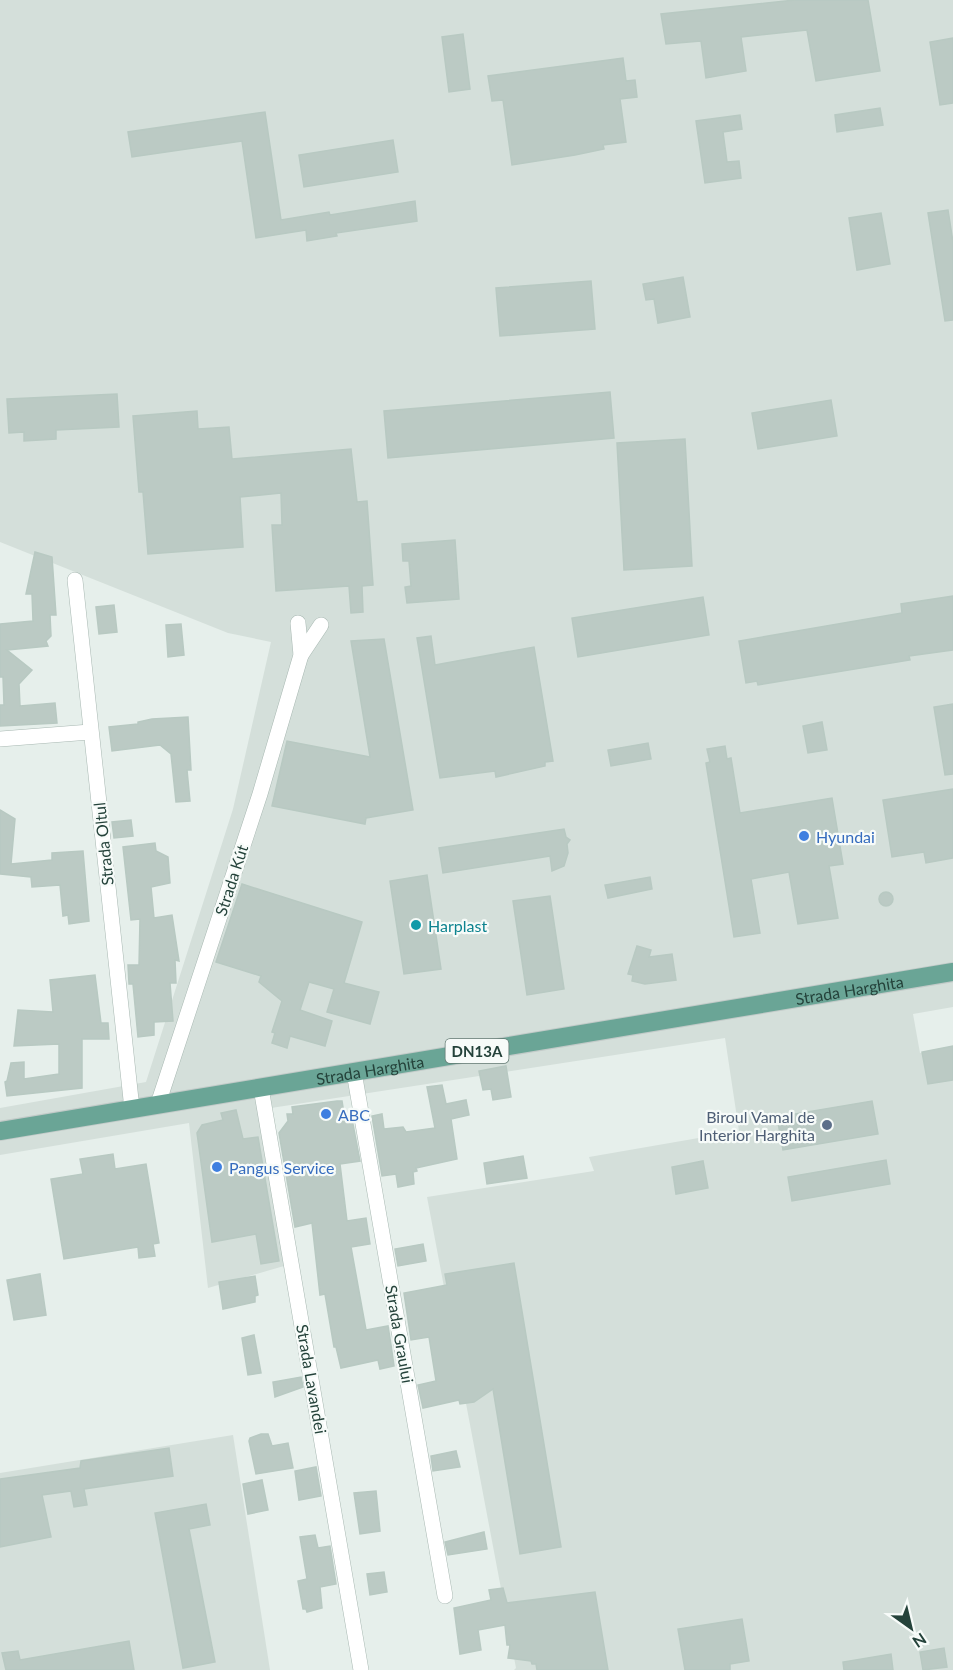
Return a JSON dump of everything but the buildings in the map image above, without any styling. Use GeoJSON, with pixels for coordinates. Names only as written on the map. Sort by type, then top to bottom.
{"type":"FeatureCollection","features":[{"type":"Feature","properties":{"kind":"main road","name":"Strada Harghita"},"geometry":{"type":"LineString","coordinates":[[0,1131],[953,972]]}},
{"type":"Feature","properties":{"kind":"street","name":"Strada Oltul"},"geometry":{"type":"LineString","coordinates":[[75,580],[132,1109]]}},
{"type":"Feature","properties":{"kind":"street","name":"Strada Kút"},"geometry":{"type":"LineString","coordinates":[[298,623],[301,655]]}},
{"type":"Feature","properties":{"kind":"street","name":"Strada Kút"},"geometry":{"type":"LineString","coordinates":[[158,1104],[260,794],[301,655],[321,625]]}},
{"type":"Feature","properties":{"kind":"street"},"geometry":{"type":"LineString","coordinates":[[0,739],[90,732]]}},
{"type":"Feature","properties":{"kind":"street","name":"Strada Graului"},"geometry":{"type":"LineString","coordinates":[[354,1072],[445,1596]]}},
{"type":"Feature","properties":{"kind":"street","name":"Strada Lavandei"},"geometry":{"type":"LineString","coordinates":[[261,1088],[361,1670]]}},
{"type":"Feature","properties":{"kind":"shaded area"},"geometry":{"type":"Polygon","coordinates":[[[0,0],[953,0],[953,1007],[913,1014],[920,1053],[953,1048],[953,1670],[514,1670],[516,1668],[427,1197],[594,1171],[589,1157],[739,1131],[725,1038],[258,1110],[284,1266],[208,1288],[189,1123],[0,1155],[0,1108],[146,1082],[233,809],[271,642],[228,633],[0,542],[0,0]]]}},
{"type":"Feature","properties":{"kind":"shaded area"},"geometry":{"type":"Polygon","coordinates":[[[233,1435],[270,1670],[0,1670],[0,1473],[233,1435]]]}},
{"type":"Feature","properties":{"kind":"place","name":"Hyundai"},"geometry":{"type":"Point","coordinates":[804,836]}},
{"type":"Feature","properties":{"kind":"place","name":"Harplast"},"geometry":{"type":"Point","coordinates":[416,925]}},
{"type":"Feature","properties":{"kind":"place","name":"ABC"},"geometry":{"type":"Point","coordinates":[326,1114]}},
{"type":"Feature","properties":{"kind":"place","name":"Biroul Vamal de Interior Harghita"},"geometry":{"type":"Point","coordinates":[827,1125]}},
{"type":"Feature","properties":{"kind":"place","name":"Pangus Service"},"geometry":{"type":"Point","coordinates":[217,1167]}}]}
